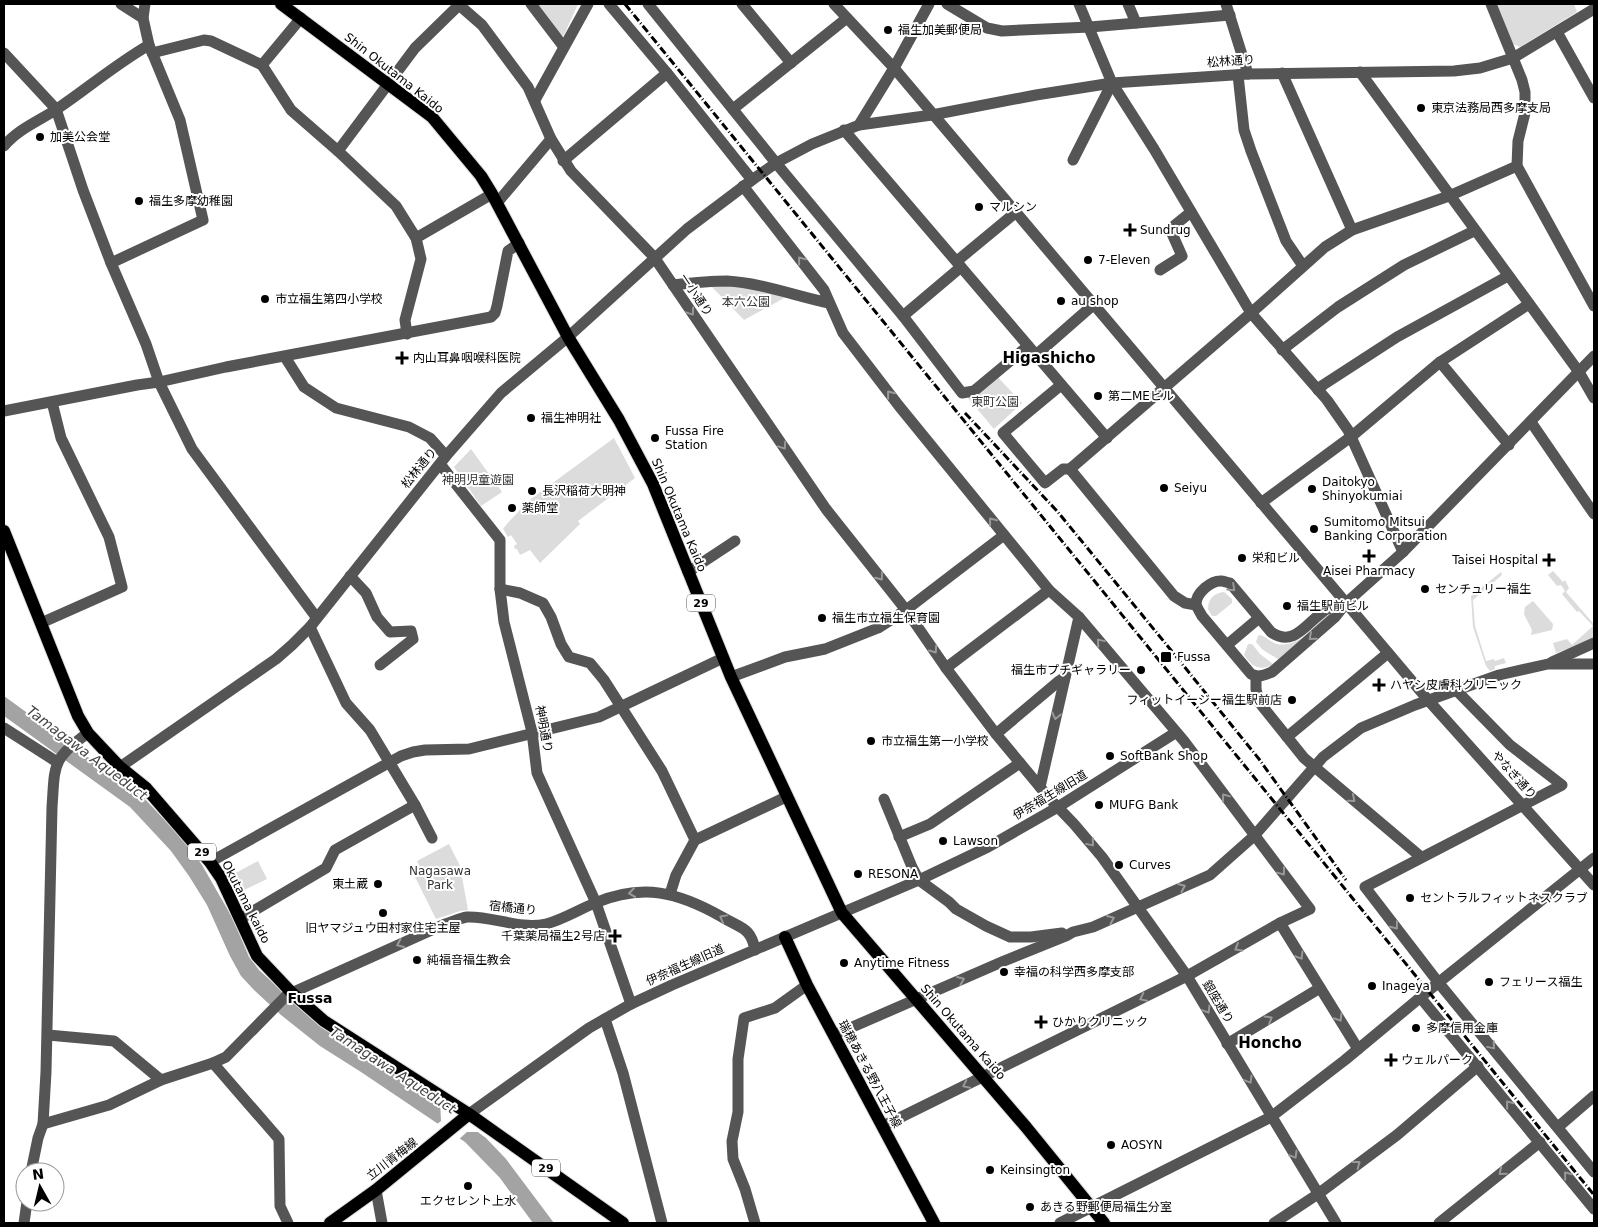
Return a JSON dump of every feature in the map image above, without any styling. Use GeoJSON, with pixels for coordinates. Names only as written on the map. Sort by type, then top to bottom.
{"type":"FeatureCollection","features":[{"type":"Feature","properties":{"kind":"main road","name":"Shin Okutama Kaido"},"geometry":{"type":"LineString","coordinates":[[287,5],[301,18],[432,117],[481,176],[519,243],[568,337],[619,420],[654,484],[731,677],[842,913],[1026,1127],[1104,1223]]}},
{"type":"Feature","properties":{"kind":"main road","name":"Okutama kaido"},"geometry":{"type":"LineString","coordinates":[[4,531],[78,716],[88,734],[120,767],[153,795],[210,862],[221,878],[257,956],[289,993],[324,1021],[623,1223]]}},
{"type":"Feature","properties":{"kind":"main road","name":"瑞穂あきる野八王子線"},"geometry":{"type":"LineString","coordinates":[[785,937],[807,985],[934,1223]]}},
{"type":"Feature","properties":{"kind":"main road","name":"立川青梅線"},"geometry":{"type":"LineString","coordinates":[[330,1223],[376,1190],[467,1116]]}},
{"type":"Feature","properties":{"kind":"street"},"geometry":{"type":"LineString","coordinates":[[121,4],[143,18]]}},
{"type":"Feature","properties":{"kind":"street"},"geometry":{"type":"LineString","coordinates":[[111,263],[203,220],[180,120],[150,49],[143,18],[145,4]]}},
{"type":"Feature","properties":{"kind":"street"},"geometry":{"type":"LineString","coordinates":[[338,151],[415,48],[458,4]]}},
{"type":"Feature","properties":{"kind":"street","name":"一小通り"},"geometry":{"type":"LineString","coordinates":[[458,4],[482,25],[528,87],[551,138],[570,170],[654,258],[826,509],[906,610],[946,668],[996,734]]}},
{"type":"Feature","properties":{"kind":"street"},"geometry":{"type":"LineString","coordinates":[[531,4],[563,46]]}},
{"type":"Feature","properties":{"kind":"street"},"geometry":{"type":"LineString","coordinates":[[535,100],[563,46],[588,4]]}},
{"type":"Feature","properties":{"kind":"street"},"geometry":{"type":"LineString","coordinates":[[609,4],[667,73],[748,183],[824,290],[836,321],[899,406],[1049,590],[1079,617],[1175,733],[1184,741],[1310,909],[1187,976],[882,1126]]}},
{"type":"Feature","properties":{"kind":"street"},"geometry":{"type":"LineString","coordinates":[[648,4],[776,163],[903,316],[962,392],[974,391],[1093,306]]}},
{"type":"Feature","properties":{"kind":"street"},"geometry":{"type":"LineString","coordinates":[[742,4],[790,63]]}},
{"type":"Feature","properties":{"kind":"street","name":"やなぎ通り"},"geometry":{"type":"LineString","coordinates":[[834,4],[894,68],[1093,306],[1428,700],[1594,885]]}},
{"type":"Feature","properties":{"kind":"street"},"geometry":{"type":"LineString","coordinates":[[858,125],[894,68],[929,4]]}},
{"type":"Feature","properties":{"kind":"street"},"geometry":{"type":"LineString","coordinates":[[947,4],[987,28],[1002,31],[1136,23],[1228,9],[1243,74],[1244,130],[1286,241],[1303,266]]}},
{"type":"Feature","properties":{"kind":"street"},"geometry":{"type":"LineString","coordinates":[[1079,4],[1112,83],[1251,313],[1318,390],[1352,436],[1403,552]]}},
{"type":"Feature","properties":{"kind":"street"},"geometry":{"type":"LineString","coordinates":[[1128,4],[1136,23]]}},
{"type":"Feature","properties":{"kind":"street"},"geometry":{"type":"LineString","coordinates":[[1491,4],[1522,80],[1526,102],[1524,122],[1518,141],[1517,166],[1594,306]]}},
{"type":"Feature","properties":{"kind":"street","name":"松林通り"},"geometry":{"type":"LineString","coordinates":[[120,767],[292,646],[443,460],[501,393],[568,337],[687,229],[776,163],[858,125],[932,115],[1112,83],[1243,74],[1454,72],[1480,68],[1513,58],[1589,9]]}},
{"type":"Feature","properties":{"kind":"street"},"geometry":{"type":"LineString","coordinates":[[262,65],[301,18]]}},
{"type":"Feature","properties":{"kind":"street"},"geometry":{"type":"LineString","coordinates":[[733,109],[847,18]]}},
{"type":"Feature","properties":{"kind":"street"},"geometry":{"type":"LineString","coordinates":[[1556,32],[1594,98]]}},
{"type":"Feature","properties":{"kind":"street"},"geometry":{"type":"LineString","coordinates":[[4,146],[12,136],[56,109],[122,61],[150,49],[204,40],[211,41],[262,65],[290,110],[338,151],[396,206],[416,238],[422,259],[405,320],[407,334]]}},
{"type":"Feature","properties":{"kind":"street"},"geometry":{"type":"LineString","coordinates":[[4,53],[56,109],[83,190],[111,263],[146,344],[159,382],[192,450],[313,622],[346,703],[370,730],[415,805],[432,838]]}},
{"type":"Feature","properties":{"kind":"street"},"geometry":{"type":"LineString","coordinates":[[1360,72],[1579,372],[1594,398]]}},
{"type":"Feature","properties":{"kind":"street"},"geometry":{"type":"LineString","coordinates":[[564,160],[667,73]]}},
{"type":"Feature","properties":{"kind":"street"},"geometry":{"type":"LineString","coordinates":[[1282,73],[1352,230]]}},
{"type":"Feature","properties":{"kind":"street"},"geometry":{"type":"LineString","coordinates":[[1073,160],[1112,83]]}},
{"type":"Feature","properties":{"kind":"street"},"geometry":{"type":"LineString","coordinates":[[844,130],[1107,438]]}},
{"type":"Feature","properties":{"kind":"street"},"geometry":{"type":"LineString","coordinates":[[416,238],[495,199],[551,138]]}},
{"type":"Feature","properties":{"kind":"street"},"geometry":{"type":"LineString","coordinates":[[1061,385],[1002,433],[1045,483],[1063,469],[1070,469],[1107,438],[1325,247],[1352,230],[1450,196],[1517,166]]}},
{"type":"Feature","properties":{"kind":"street"},"geometry":{"type":"LineString","coordinates":[[1160,270],[1182,256],[1170,229],[1191,212]]}},
{"type":"Feature","properties":{"kind":"street"},"geometry":{"type":"LineString","coordinates":[[903,316],[1015,213]]}},
{"type":"Feature","properties":{"kind":"street"},"geometry":{"type":"LineString","coordinates":[[1282,350],[1338,307],[1404,264],[1474,230]]}},
{"type":"Feature","properties":{"kind":"street"},"geometry":{"type":"LineString","coordinates":[[4,411],[491,317],[495,313],[497,306],[508,251],[519,243]]}},
{"type":"Feature","properties":{"kind":"street"},"geometry":{"type":"LineString","coordinates":[[1318,390],[1397,337],[1508,276]]}},
{"type":"Feature","properties":{"kind":"street"},"geometry":{"type":"LineString","coordinates":[[673,285],[727,281],[780,290],[829,303]]}},
{"type":"Feature","properties":{"kind":"street"},"geometry":{"type":"LineString","coordinates":[[1261,503],[1352,436],[1440,362],[1529,304]]}},
{"type":"Feature","properties":{"kind":"street"},"geometry":{"type":"LineString","coordinates":[[1346,603],[1327,608],[1296,635],[1283,638],[1270,632],[1230,583],[1214,582],[1198,596],[1196,605],[1202,616],[1246,668],[1256,676],[1264,676],[1272,672],[1335,617],[1346,603],[1403,552],[1594,356]]}},
{"type":"Feature","properties":{"kind":"street","name":"神明通り"},"geometry":{"type":"LineString","coordinates":[[285,357],[304,387],[336,408],[409,427],[430,438],[443,460],[500,540],[500,589],[504,622],[532,732],[538,773],[596,903],[631,1004]]}},
{"type":"Feature","properties":{"kind":"street"},"geometry":{"type":"LineString","coordinates":[[1440,362],[1508,445]]}},
{"type":"Feature","properties":{"kind":"street"},"geometry":{"type":"LineString","coordinates":[[41,623],[122,588],[109,537],[61,438],[52,402]]}},
{"type":"Feature","properties":{"kind":"street"},"geometry":{"type":"LineString","coordinates":[[1531,422],[1594,514]]}},
{"type":"Feature","properties":{"kind":"street"},"geometry":{"type":"LineString","coordinates":[[1070,469],[1174,596],[1185,603],[1196,605]]}},
{"type":"Feature","properties":{"kind":"street"},"geometry":{"type":"LineString","coordinates":[[731,677],[785,657],[825,649],[878,628],[906,610],[1004,535]]}},
{"type":"Feature","properties":{"kind":"street"},"geometry":{"type":"LineString","coordinates":[[688,572],[735,542]]}},
{"type":"Feature","properties":{"kind":"street"},"geometry":{"type":"LineString","coordinates":[[350,576],[366,593],[377,617],[390,632],[411,631],[414,638],[380,665]]}},
{"type":"Feature","properties":{"kind":"street"},"geometry":{"type":"LineString","coordinates":[[500,589],[520,593],[543,603],[552,616],[562,644],[570,656],[590,663],[604,680],[662,771],[695,840]]}},
{"type":"Feature","properties":{"kind":"street"},"geometry":{"type":"LineString","coordinates":[[946,668],[1049,590]]}},
{"type":"Feature","properties":{"kind":"street"},"geometry":{"type":"LineString","coordinates":[[1040,787],[1079,617]]}},
{"type":"Feature","properties":{"kind":"street"},"geometry":{"type":"LineString","coordinates":[[1227,645],[1259,618]]}},
{"type":"Feature","properties":{"kind":"street"},"geometry":{"type":"LineString","coordinates":[[884,799],[919,880],[956,909],[1010,937],[1073,932],[1093,927],[1210,874],[1254,836],[1323,757],[1361,728],[1394,713],[1455,690],[1499,675],[1548,664],[1594,643]]}},
{"type":"Feature","properties":{"kind":"street"},"geometry":{"type":"LineString","coordinates":[[1287,737],[1388,653]]}},
{"type":"Feature","properties":{"kind":"street"},"geometry":{"type":"LineString","coordinates":[[210,862],[389,762],[413,752],[470,749],[532,732],[599,717],[723,658]]}},
{"type":"Feature","properties":{"kind":"street"},"geometry":{"type":"LineString","coordinates":[[1548,664],[1594,664]]}},
{"type":"Feature","properties":{"kind":"street"},"geometry":{"type":"LineString","coordinates":[[1256,676],[1256,692],[1259,702],[1304,758],[1421,857]]}},
{"type":"Feature","properties":{"kind":"street"},"geometry":{"type":"LineString","coordinates":[[996,734],[1065,677]]}},
{"type":"Feature","properties":{"kind":"street"},"geometry":{"type":"LineString","coordinates":[[1455,690],[1510,745],[1562,785],[1364,887],[1438,982],[1594,1172]]}},
{"type":"Feature","properties":{"kind":"street"},"geometry":{"type":"LineString","coordinates":[[4,728],[59,759]]}},
{"type":"Feature","properties":{"kind":"street","name":"伊奈福生線旧道"},"geometry":{"type":"LineString","coordinates":[[467,1116],[589,1028],[631,1004],[919,880],[988,847],[1058,807],[1175,733]]}},
{"type":"Feature","properties":{"kind":"street"},"geometry":{"type":"LineString","coordinates":[[33,1162],[43,1124],[48,1035],[52,807],[55,772],[59,759],[73,744],[88,734]]}},
{"type":"Feature","properties":{"kind":"street","name":"銀座通り"},"geometry":{"type":"LineString","coordinates":[[996,734],[1102,857],[1179,968],[1187,976],[1336,1223]]}},
{"type":"Feature","properties":{"kind":"street"},"geometry":{"type":"LineString","coordinates":[[899,837],[930,824],[1020,763]]}},
{"type":"Feature","properties":{"kind":"street"},"geometry":{"type":"LineString","coordinates":[[670,894],[676,875],[695,840],[786,797]]}},
{"type":"Feature","properties":{"kind":"street"},"geometry":{"type":"LineString","coordinates":[[240,919],[326,868],[335,850],[415,805]]}},
{"type":"Feature","properties":{"kind":"street"},"geometry":{"type":"LineString","coordinates":[[1060,1223],[1271,1117],[1594,858]]}},
{"type":"Feature","properties":{"kind":"street","name":"宿橋通り"},"geometry":{"type":"LineString","coordinates":[[289,993],[445,924],[465,917],[526,925],[546,924],[617,895],[641,891],[670,894],[717,914],[750,933],[755,950]]}},
{"type":"Feature","properties":{"kind":"street"},"geometry":{"type":"LineString","coordinates":[[1280,924],[1358,1049]]}},
{"type":"Feature","properties":{"kind":"street"},"geometry":{"type":"LineString","coordinates":[[834,1035],[1073,932]]}},
{"type":"Feature","properties":{"kind":"street"},"geometry":{"type":"LineString","coordinates":[[1025,937],[1031,943],[1030,950]]}},
{"type":"Feature","properties":{"kind":"street"},"geometry":{"type":"LineString","coordinates":[[754,1223],[745,1189],[733,1159],[732,1141],[738,1112],[738,1059],[744,1018],[775,1008],[807,985]]}},
{"type":"Feature","properties":{"kind":"street"},"geometry":{"type":"LineString","coordinates":[[1227,1044],[1320,988]]}},
{"type":"Feature","properties":{"kind":"street"},"geometry":{"type":"LineString","coordinates":[[43,1124],[109,1105],[161,1080],[226,1057],[289,993]]}},
{"type":"Feature","properties":{"kind":"street"},"geometry":{"type":"LineString","coordinates":[[1420,997],[1594,1209]]}},
{"type":"Feature","properties":{"kind":"street"},"geometry":{"type":"LineString","coordinates":[[605,1019],[623,1073],[662,1223]]}},
{"type":"Feature","properties":{"kind":"street"},"geometry":{"type":"LineString","coordinates":[[48,1035],[114,1040],[161,1080]]}},
{"type":"Feature","properties":{"kind":"street"},"geometry":{"type":"LineString","coordinates":[[213,1063],[279,1139],[280,1206],[288,1223]]}},
{"type":"Feature","properties":{"kind":"street"},"geometry":{"type":"LineString","coordinates":[[1274,1223],[1318,1194],[1397,1135],[1478,1066]]}},
{"type":"Feature","properties":{"kind":"street"},"geometry":{"type":"LineString","coordinates":[[1558,1126],[1594,1096]]}},
{"type":"Feature","properties":{"kind":"street"},"geometry":{"type":"LineString","coordinates":[[1439,1223],[1540,1142]]}},
{"type":"Feature","properties":{"kind":"street"},"geometry":{"type":"LineString","coordinates":[[376,1190],[382,1223]]}},
{"type":"Feature","properties":{"kind":"green space"},"geometry":{"type":"Polygon","coordinates":[[[537,4],[578,4],[564,35],[561,36],[537,4]]]}},
{"type":"Feature","properties":{"kind":"green space"},"geometry":{"type":"Polygon","coordinates":[[[1493,4],[1574,4],[1577,12],[1520,47],[1510,43],[1493,4]]]}},
{"type":"Feature","properties":{"kind":"green space","name":"本六公園"},"geometry":{"type":"Polygon","coordinates":[[[711,286],[748,287],[788,296],[744,320],[711,286]]]}},
{"type":"Feature","properties":{"kind":"green space","name":"東町公園"},"geometry":{"type":"Polygon","coordinates":[[[995,374],[1022,403],[994,429],[968,398],[995,374]]]}},
{"type":"Feature","properties":{"kind":"green space"},"geometry":{"type":"Polygon","coordinates":[[[614,438],[635,478],[578,521],[580,524],[540,563],[530,550],[520,555],[514,546],[517,544],[511,535],[508,537],[503,529],[506,525],[524,504],[614,438]]]}},
{"type":"Feature","properties":{"kind":"green space","name":"神明児童遊園"},"geometry":{"type":"Polygon","coordinates":[[[471,449],[502,492],[481,506],[454,467],[471,449]]]}},
{"type":"Feature","properties":{"kind":"green space"},"geometry":{"type":"Polygon","coordinates":[[[1553,571],[1563,582],[1565,580],[1569,588],[1566,592],[1594,626],[1594,640],[1556,653],[1553,643],[1567,639],[1572,645],[1593,626],[1579,611],[1577,612],[1562,594],[1565,591],[1561,585],[1557,586],[1548,575],[1553,571]]]}},
{"type":"Feature","properties":{"kind":"green space"},"geometry":{"type":"Polygon","coordinates":[[[1501,572],[1502,575],[1473,600],[1475,626],[1486,661],[1504,658],[1506,663],[1495,666],[1495,669],[1490,671],[1486,666],[1473,627],[1471,596],[1501,572]]]}},
{"type":"Feature","properties":{"kind":"green space"},"geometry":{"type":"Polygon","coordinates":[[[1224,592],[1232,599],[1232,603],[1216,616],[1212,616],[1208,609],[1210,599],[1224,592]]]}},
{"type":"Feature","properties":{"kind":"green space"},"geometry":{"type":"Polygon","coordinates":[[[1533,601],[1553,624],[1552,630],[1531,635],[1532,630],[1524,614],[1525,607],[1533,601]]]}},
{"type":"Feature","properties":{"kind":"green space"},"geometry":{"type":"Polygon","coordinates":[[[1326,616],[1329,616],[1278,659],[1263,650],[1256,642],[1260,635],[1277,644],[1292,643],[1304,636],[1326,616]]]}},
{"type":"Feature","properties":{"kind":"green space"},"geometry":{"type":"Polygon","coordinates":[[[1248,644],[1252,644],[1260,654],[1273,664],[1264,668],[1253,665],[1244,655],[1248,644]]]}},
{"type":"Feature","properties":{"kind":"green space","name":"Nagasawa Park"},"geometry":{"type":"Polygon","coordinates":[[[449,844],[460,866],[468,910],[436,919],[413,873],[420,868],[417,861],[449,844]]]}},
{"type":"Feature","properties":{"kind":"green space"},"geometry":{"type":"Polygon","coordinates":[[[258,861],[267,879],[236,894],[228,877],[258,861]]]}},
{"type":"Feature","properties":{"kind":"shaded area"},"geometry":{"type":"Polygon","coordinates":[[[4,696],[143,797],[188,845],[202,865],[233,919],[249,957],[259,970],[308,1015],[434,1100],[486,1138],[506,1159],[554,1223],[533,1223],[500,1178],[465,1142],[320,1046],[281,1015],[254,990],[241,976],[207,905],[171,851],[130,807],[4,716],[4,696]]]}},
{"type":"Feature","properties":{"kind":"pier"},"geometry":{"type":"Polygon","coordinates":[[[440,1102],[480,1132],[467,1132],[458,1140],[436,1125],[441,1121],[440,1102]]]}},
{"type":"Feature","properties":{"kind":"railway"},"geometry":{"type":"LineString","coordinates":[[625,4],[1594,1195]]}},
{"type":"Feature","properties":{"kind":"railway"},"geometry":{"type":"LineString","coordinates":[[965,413],[1057,511],[1170,649],[1259,759],[1346,880]]}},
{"type":"Feature","properties":{"kind":"place","name":"福生加美郵便局"},"geometry":{"type":"Point","coordinates":[888,30]}},
{"type":"Feature","properties":{"kind":"place","name":"東京法務局西多摩支局"},"geometry":{"type":"Point","coordinates":[1421,108]}},
{"type":"Feature","properties":{"kind":"place","name":"加美公会堂"},"geometry":{"type":"Point","coordinates":[40,137]}},
{"type":"Feature","properties":{"kind":"place","name":"福生多摩幼稚園"},"geometry":{"type":"Point","coordinates":[139,201]}},
{"type":"Feature","properties":{"kind":"place","name":"マルシン"},"geometry":{"type":"Point","coordinates":[979,207]}},
{"type":"Feature","properties":{"kind":"place","name":"Sundrug"},"geometry":{"type":"Point","coordinates":[1130,230]}},
{"type":"Feature","properties":{"kind":"place","name":"7-Eleven"},"geometry":{"type":"Point","coordinates":[1088,260]}},
{"type":"Feature","properties":{"kind":"place","name":"市立福生第四小学校"},"geometry":{"type":"Point","coordinates":[265,299]}},
{"type":"Feature","properties":{"kind":"place","name":"au shop"},"geometry":{"type":"Point","coordinates":[1061,301]}},
{"type":"Feature","properties":{"kind":"place","name":"内山耳鼻咽喉科医院"},"geometry":{"type":"Point","coordinates":[402,358]}},
{"type":"Feature","properties":{"kind":"place","name":"第二MEビル"},"geometry":{"type":"Point","coordinates":[1098,396]}},
{"type":"Feature","properties":{"kind":"place","name":"福生神明社"},"geometry":{"type":"Point","coordinates":[531,418]}},
{"type":"Feature","properties":{"kind":"place","name":"Fussa Fire Station"},"geometry":{"type":"Point","coordinates":[655,438]}},
{"type":"Feature","properties":{"kind":"place","name":"Seiyu"},"geometry":{"type":"Point","coordinates":[1164,488]}},
{"type":"Feature","properties":{"kind":"place","name":"Daitokyo Shinyokumiai"},"geometry":{"type":"Point","coordinates":[1312,489]}},
{"type":"Feature","properties":{"kind":"place","name":"長沢稲荷大明神"},"geometry":{"type":"Point","coordinates":[532,491]}},
{"type":"Feature","properties":{"kind":"place","name":"薬師堂"},"geometry":{"type":"Point","coordinates":[512,508]}},
{"type":"Feature","properties":{"kind":"place","name":"Sumitomo Mitsui Banking Corporation"},"geometry":{"type":"Point","coordinates":[1314,529]}},
{"type":"Feature","properties":{"kind":"place","name":"Aisei Pharmacy"},"geometry":{"type":"Point","coordinates":[1369,556]}},
{"type":"Feature","properties":{"kind":"place","name":"栄和ビル"},"geometry":{"type":"Point","coordinates":[1242,558]}},
{"type":"Feature","properties":{"kind":"place","name":"Taisei Hospital"},"geometry":{"type":"Point","coordinates":[1549,560]}},
{"type":"Feature","properties":{"kind":"place","name":"センチュリー福生"},"geometry":{"type":"Point","coordinates":[1425,589]}},
{"type":"Feature","properties":{"kind":"place","name":"福生駅前ビル"},"geometry":{"type":"Point","coordinates":[1287,606]}},
{"type":"Feature","properties":{"kind":"place","name":"福生市立福生保育園"},"geometry":{"type":"Point","coordinates":[822,618]}},
{"type":"Feature","properties":{"kind":"place","name":"Fussa"},"geometry":{"type":"Point","coordinates":[1166,657]}},
{"type":"Feature","properties":{"kind":"place","name":"福生市プチギャラリー"},"geometry":{"type":"Point","coordinates":[1141,670]}},
{"type":"Feature","properties":{"kind":"place","name":"ハヤシ皮膚科クリニック"},"geometry":{"type":"Point","coordinates":[1379,685]}},
{"type":"Feature","properties":{"kind":"place","name":"フィットイージー福生駅前店"},"geometry":{"type":"Point","coordinates":[1292,700]}},
{"type":"Feature","properties":{"kind":"place","name":"市立福生第一小学校"},"geometry":{"type":"Point","coordinates":[871,741]}},
{"type":"Feature","properties":{"kind":"place","name":"SoftBank Shop"},"geometry":{"type":"Point","coordinates":[1110,756]}},
{"type":"Feature","properties":{"kind":"place","name":"MUFG Bank"},"geometry":{"type":"Point","coordinates":[1099,805]}},
{"type":"Feature","properties":{"kind":"place","name":"Lawson"},"geometry":{"type":"Point","coordinates":[943,841]}},
{"type":"Feature","properties":{"kind":"place","name":"Curves"},"geometry":{"type":"Point","coordinates":[1119,865]}},
{"type":"Feature","properties":{"kind":"place","name":"RESONA"},"geometry":{"type":"Point","coordinates":[858,874]}},
{"type":"Feature","properties":{"kind":"place","name":"東土蔵"},"geometry":{"type":"Point","coordinates":[378,884]}},
{"type":"Feature","properties":{"kind":"place","name":"セントラルフィットネスクラブ"},"geometry":{"type":"Point","coordinates":[1410,898]}},
{"type":"Feature","properties":{"kind":"place","name":"旧ヤマジュウ田村家住宅主屋"},"geometry":{"type":"Point","coordinates":[383,913]}},
{"type":"Feature","properties":{"kind":"place","name":"千葉薬局福生2号店"},"geometry":{"type":"Point","coordinates":[615,936]}},
{"type":"Feature","properties":{"kind":"place","name":"純福音福生教会"},"geometry":{"type":"Point","coordinates":[417,960]}},
{"type":"Feature","properties":{"kind":"place","name":"Anytime Fitness"},"geometry":{"type":"Point","coordinates":[844,963]}},
{"type":"Feature","properties":{"kind":"place","name":"幸福の科学西多摩支部"},"geometry":{"type":"Point","coordinates":[1004,972]}},
{"type":"Feature","properties":{"kind":"place","name":"フェリース福生"},"geometry":{"type":"Point","coordinates":[1489,982]}},
{"type":"Feature","properties":{"kind":"place","name":"Inageya"},"geometry":{"type":"Point","coordinates":[1372,986]}},
{"type":"Feature","properties":{"kind":"place","name":"ひかりクリニック"},"geometry":{"type":"Point","coordinates":[1041,1022]}},
{"type":"Feature","properties":{"kind":"place","name":"多摩信用金庫"},"geometry":{"type":"Point","coordinates":[1416,1028]}},
{"type":"Feature","properties":{"kind":"place","name":"ウェルパーク"},"geometry":{"type":"Point","coordinates":[1391,1060]}},
{"type":"Feature","properties":{"kind":"place","name":"AOSYN"},"geometry":{"type":"Point","coordinates":[1111,1145]}},
{"type":"Feature","properties":{"kind":"place","name":"Keinsington"},"geometry":{"type":"Point","coordinates":[990,1170]}},
{"type":"Feature","properties":{"kind":"place","name":"エクセレント上水"},"geometry":{"type":"Point","coordinates":[468,1186]}},
{"type":"Feature","properties":{"kind":"place","name":"あきる野郵便局福生分室"},"geometry":{"type":"Point","coordinates":[1030,1207]}},
{"type":"Feature","properties":{"kind":"district","name":"Higashicho"},"geometry":{"type":"Point","coordinates":[1049,358]}},
{"type":"Feature","properties":{"kind":"district","name":"Fussa"},"geometry":{"type":"Point","coordinates":[310,998]}},
{"type":"Feature","properties":{"kind":"district","name":"Honcho"},"geometry":{"type":"Point","coordinates":[1270,1043]}},
{"type":"Feature","properties":{"kind":"water label","name":"Tamagawa Aqueduct"},"geometry":{"type":"Point","coordinates":[87,753]}},
{"type":"Feature","properties":{"kind":"water label","name":"Tamagawa Aqueduct"},"geometry":{"type":"Point","coordinates":[393,1070]}}]}
